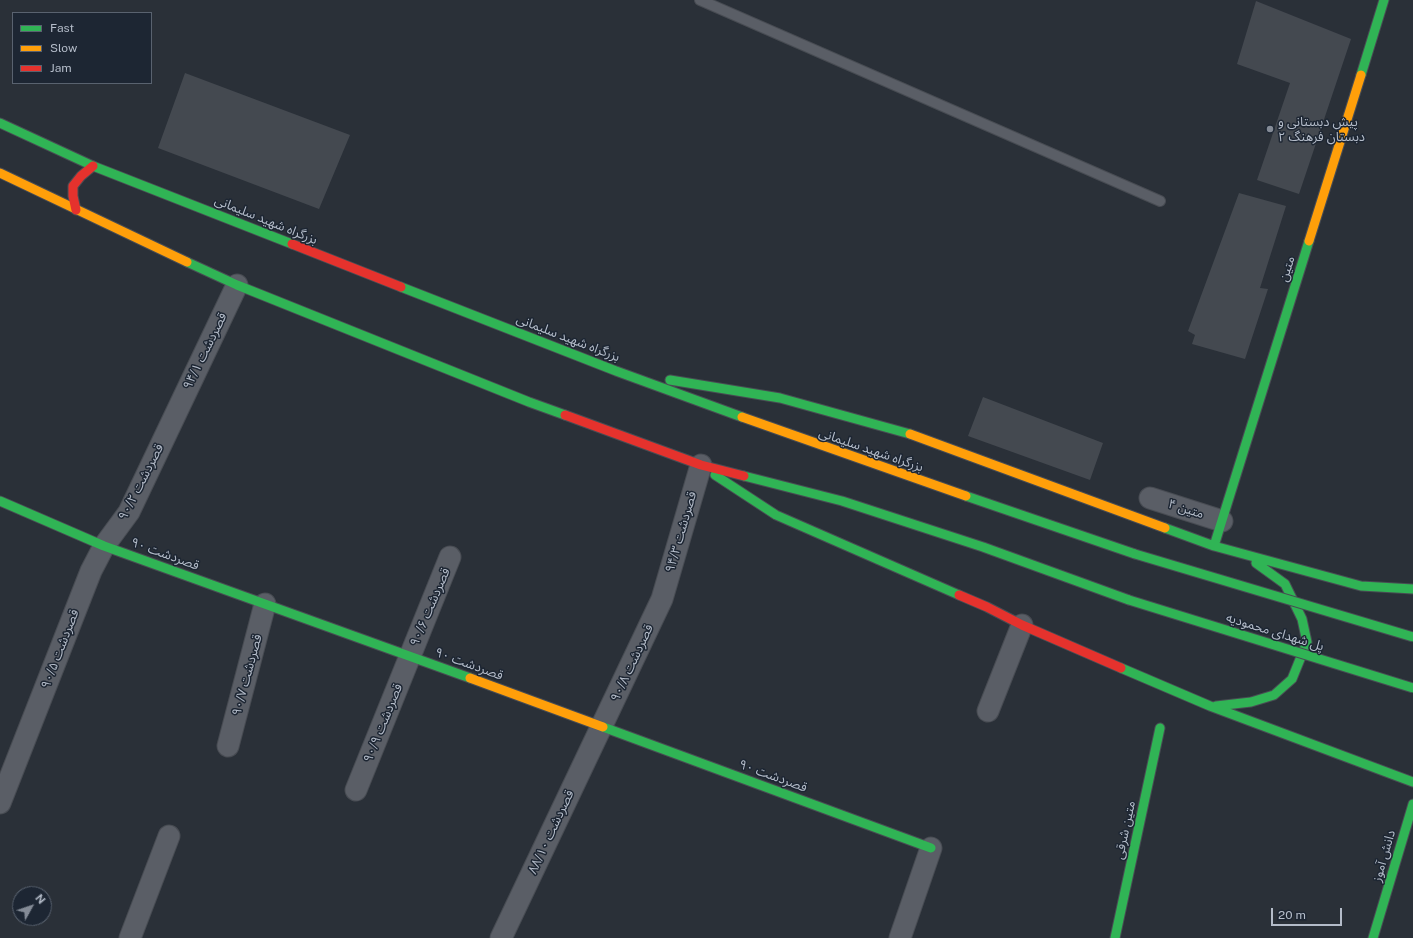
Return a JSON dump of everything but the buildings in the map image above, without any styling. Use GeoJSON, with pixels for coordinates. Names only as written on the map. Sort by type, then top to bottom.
{"type":"FeatureCollection","features":[{"type":"Feature","properties":{"kind":"main road","name":"متین"},"geometry":{"type":"LineString","coordinates":[[1214,546],[1384,0]]}},
{"type":"Feature","properties":{"kind":"main road","name":"بزرگراه شهید سلیمانی"},"geometry":{"type":"LineString","coordinates":[[0,123],[93,166],[616,371],[794,436],[1135,554],[1356,622],[1413,637]]}},
{"type":"Feature","properties":{"kind":"main road"},"geometry":{"type":"LineString","coordinates":[[76,210],[73,196],[73,186],[93,166]]}},
{"type":"Feature","properties":{"kind":"main road"},"geometry":{"type":"LineString","coordinates":[[0,173],[237,285],[529,402],[701,465],[776,515],[987,607],[1022,625],[1210,706],[1413,782]]}},
{"type":"Feature","properties":{"kind":"main road"},"geometry":{"type":"LineString","coordinates":[[616,371],[780,398],[906,432],[1214,546],[1361,586],[1413,589]]}},
{"type":"Feature","properties":{"kind":"main road","name":"پل شهدای محمودیه"},"geometry":{"type":"LineString","coordinates":[[701,465],[842,501],[983,547],[1129,600],[1413,688]]}},
{"type":"Feature","properties":{"kind":"main road","name":"۹۰ قصردشت"},"geometry":{"type":"LineString","coordinates":[[0,501],[104,546],[602,726],[931,848]]}},
{"type":"Feature","properties":{"kind":"main road"},"geometry":{"type":"LineString","coordinates":[[1210,706],[1251,702],[1274,695],[1292,679],[1307,642],[1302,619],[1285,584],[1247,555]]}},
{"type":"Feature","properties":{"kind":"main road","name":"متین شرقی"},"geometry":{"type":"LineString","coordinates":[[1115,938],[1160,728]]}},
{"type":"Feature","properties":{"kind":"main road","name":"دانش آموز"},"geometry":{"type":"LineString","coordinates":[[1373,938],[1413,804]]}},
{"type":"Feature","properties":{"kind":"street","name":"۹۴/۱ قصردشت"},"geometry":{"type":"LineString","coordinates":[[174,417],[237,285]]}},
{"type":"Feature","properties":{"kind":"street","name":"۹۰/۲ قصردشت"},"geometry":{"type":"LineString","coordinates":[[104,546],[129,512],[174,417]]}},
{"type":"Feature","properties":{"kind":"street","name":"۹۴/۳ قصردشت"},"geometry":{"type":"LineString","coordinates":[[662,599],[701,465]]}},
{"type":"Feature","properties":{"kind":"street","name":"۴ متین"},"geometry":{"type":"LineString","coordinates":[[1150,498],[1222,521]]}},
{"type":"Feature","properties":{"kind":"street","name":"۹۰/۵ قصردشت"},"geometry":{"type":"LineString","coordinates":[[0,803],[91,571],[104,546]]}},
{"type":"Feature","properties":{"kind":"street","name":"۹۰/۶ قصردشت"},"geometry":{"type":"LineString","coordinates":[[410,656],[450,558]]}},
{"type":"Feature","properties":{"kind":"street","name":"۹۰/۸ قصردشت"},"geometry":{"type":"LineString","coordinates":[[602,726],[662,599]]}},
{"type":"Feature","properties":{"kind":"street","name":"۹۰/۷ قصردشت"},"geometry":{"type":"LineString","coordinates":[[228,746],[265,604]]}},
{"type":"Feature","properties":{"kind":"street"},"geometry":{"type":"LineString","coordinates":[[988,711],[1022,625]]}},
{"type":"Feature","properties":{"kind":"street","name":"۹۰/۹ قصردشت"},"geometry":{"type":"LineString","coordinates":[[356,790],[410,656]]}},
{"type":"Feature","properties":{"kind":"street","name":"۸۸/۱۰ قصردشت"},"geometry":{"type":"LineString","coordinates":[[501,938],[602,726]]}},
{"type":"Feature","properties":{"kind":"street"},"geometry":{"type":"LineString","coordinates":[[130,938],[169,836]]}},
{"type":"Feature","properties":{"kind":"street"},"geometry":{"type":"LineString","coordinates":[[900,938],[931,848]]}},
{"type":"Feature","properties":{"kind":"lane"},"geometry":{"type":"LineString","coordinates":[[700,0],[1160,201]]}},
{"type":"Feature","properties":{"kind":"traffic: fast"},"geometry":{"type":"LineString","coordinates":[[1361,75],[1384,0]]}},
{"type":"Feature","properties":{"kind":"traffic: fast"},"geometry":{"type":"LineString","coordinates":[[0,123],[93,166],[292,244]]}},
{"type":"Feature","properties":{"kind":"traffic: fast"},"geometry":{"type":"LineString","coordinates":[[1214,546],[1309,241]]}},
{"type":"Feature","properties":{"kind":"traffic: fast"},"geometry":{"type":"LineString","coordinates":[[187,262],[237,285],[565,415]]}},
{"type":"Feature","properties":{"kind":"traffic: fast"},"geometry":{"type":"LineString","coordinates":[[401,287],[616,371],[742,417]]}},
{"type":"Feature","properties":{"kind":"traffic: fast"},"geometry":{"type":"LineString","coordinates":[[670,380],[780,398],[910,434]]}},
{"type":"Feature","properties":{"kind":"traffic: fast"},"geometry":{"type":"LineString","coordinates":[[715,475],[776,515],[959,595]]}},
{"type":"Feature","properties":{"kind":"traffic: fast"},"geometry":{"type":"LineString","coordinates":[[744,476],[842,501],[983,547],[1129,600]]}},
{"type":"Feature","properties":{"kind":"traffic: fast"},"geometry":{"type":"LineString","coordinates":[[966,496],[1135,554]]}},
{"type":"Feature","properties":{"kind":"traffic: fast"},"geometry":{"type":"LineString","coordinates":[[0,501],[104,546],[470,678]]}},
{"type":"Feature","properties":{"kind":"traffic: fast"},"geometry":{"type":"LineString","coordinates":[[1165,528],[1214,546],[1361,586],[1413,589]]}},
{"type":"Feature","properties":{"kind":"traffic: fast"},"geometry":{"type":"LineString","coordinates":[[1135,554],[1413,637]]}},
{"type":"Feature","properties":{"kind":"traffic: fast"},"geometry":{"type":"LineString","coordinates":[[1216,706],[1251,702],[1274,695],[1292,679],[1307,642],[1302,619],[1285,584],[1256,563]]}},
{"type":"Feature","properties":{"kind":"traffic: fast"},"geometry":{"type":"LineString","coordinates":[[1129,600],[1413,688]]}},
{"type":"Feature","properties":{"kind":"traffic: fast"},"geometry":{"type":"LineString","coordinates":[[1121,668],[1210,706],[1413,782]]}},
{"type":"Feature","properties":{"kind":"traffic: fast"},"geometry":{"type":"LineString","coordinates":[[603,727],[931,848]]}},
{"type":"Feature","properties":{"kind":"traffic: fast"},"geometry":{"type":"LineString","coordinates":[[1115,938],[1160,728]]}},
{"type":"Feature","properties":{"kind":"traffic: fast"},"geometry":{"type":"LineString","coordinates":[[1373,938],[1413,804]]}},
{"type":"Feature","properties":{"kind":"traffic: slow"},"geometry":{"type":"LineString","coordinates":[[1309,241],[1361,75]]}},
{"type":"Feature","properties":{"kind":"traffic: slow"},"geometry":{"type":"LineString","coordinates":[[0,173],[187,262]]}},
{"type":"Feature","properties":{"kind":"traffic: slow"},"geometry":{"type":"LineString","coordinates":[[742,417],[966,496]]}},
{"type":"Feature","properties":{"kind":"traffic: slow"},"geometry":{"type":"LineString","coordinates":[[910,434],[1165,528]]}},
{"type":"Feature","properties":{"kind":"traffic: slow"},"geometry":{"type":"LineString","coordinates":[[470,678],[603,727]]}},
{"type":"Feature","properties":{"kind":"traffic: jam"},"geometry":{"type":"LineString","coordinates":[[76,210],[73,196],[73,186],[81,176],[93,166]]}},
{"type":"Feature","properties":{"kind":"traffic: jam"},"geometry":{"type":"LineString","coordinates":[[292,244],[401,287]]}},
{"type":"Feature","properties":{"kind":"traffic: jam"},"geometry":{"type":"LineString","coordinates":[[565,415],[701,465],[744,476]]}},
{"type":"Feature","properties":{"kind":"traffic: jam"},"geometry":{"type":"LineString","coordinates":[[959,595],[987,607],[1022,625],[1121,668]]}},
{"type":"Feature","properties":{"kind":"place","name":"پیش دبستانی و دبستان فرهنگ ۲"},"geometry":{"type":"Point","coordinates":[1270,129]}}]}
